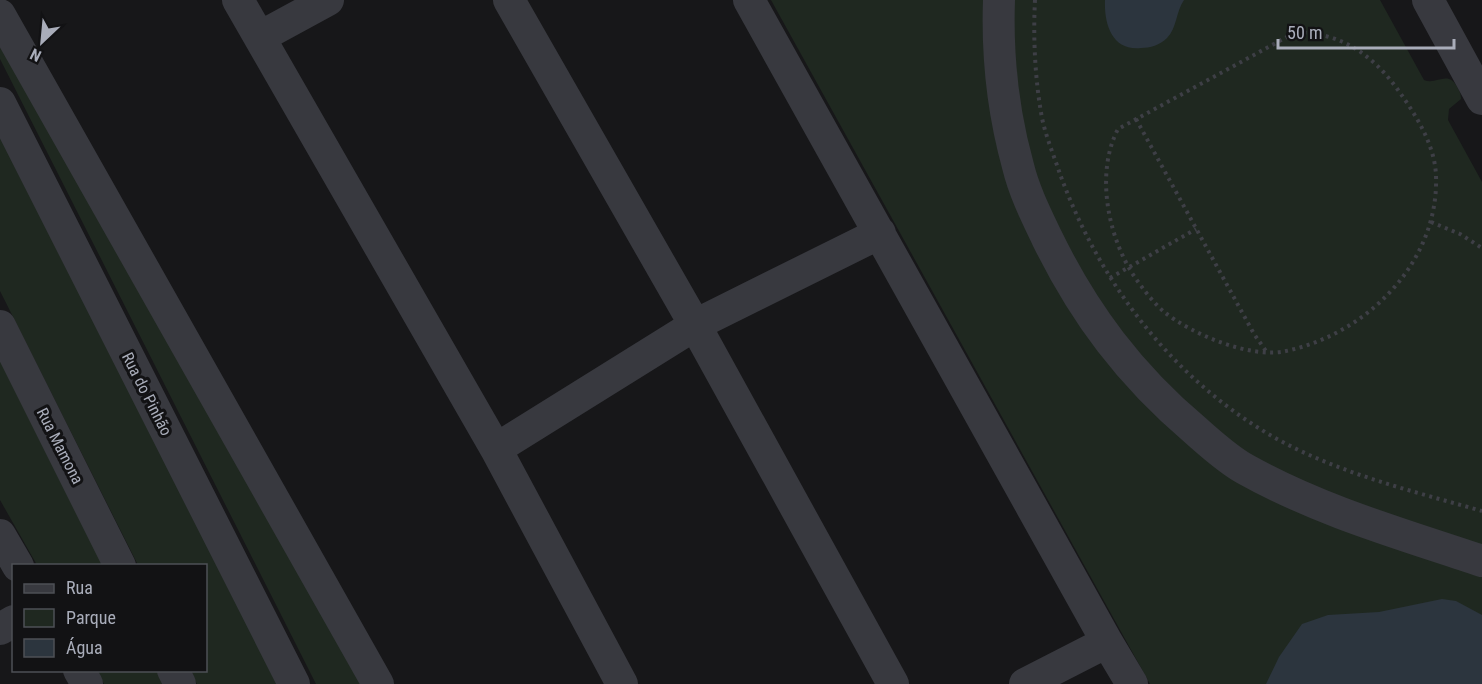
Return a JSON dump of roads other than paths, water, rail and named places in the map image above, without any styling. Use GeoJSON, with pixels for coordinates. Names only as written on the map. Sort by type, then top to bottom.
{"type":"FeatureCollection","features":[{"type":"Feature","properties":{"kind":"street"},"geometry":{"type":"LineString","coordinates":[[238,0],[496,448],[622,684]]}},
{"type":"Feature","properties":{"kind":"street"},"geometry":{"type":"LineString","coordinates":[[260,37],[328,0]]}},
{"type":"Feature","properties":{"kind":"street"},"geometry":{"type":"LineString","coordinates":[[509,0],[695,325],[892,684]]}},
{"type":"Feature","properties":{"kind":"street"},"geometry":{"type":"LineString","coordinates":[[749,0],[1132,684]]}},
{"type":"Feature","properties":{"kind":"street"},"geometry":{"type":"LineString","coordinates":[[999,0],[998,24],[1003,102],[1018,167],[1034,210],[1057,259],[1086,308],[1120,357],[1167,406],[1207,441],[1243,468],[1280,488],[1344,515],[1482,561]]}},
{"type":"Feature","properties":{"kind":"street"},"geometry":{"type":"LineString","coordinates":[[1428,0],[1482,99]]}},
{"type":"Feature","properties":{"kind":"street"},"geometry":{"type":"LineString","coordinates":[[1449,0],[1482,57]]}},
{"type":"Feature","properties":{"kind":"street"},"geometry":{"type":"LineString","coordinates":[[0,15],[378,684]]}},
{"type":"Feature","properties":{"kind":"street","name":"Rua do Pinhão"},"geometry":{"type":"LineString","coordinates":[[0,103],[294,684]]}},
{"type":"Feature","properties":{"kind":"street"},"geometry":{"type":"LineString","coordinates":[[496,448],[695,325],[880,233]]}},
{"type":"Feature","properties":{"kind":"street","name":"Rua Mamona"},"geometry":{"type":"LineString","coordinates":[[0,326],[119,564]]}},
{"type":"Feature","properties":{"kind":"street"},"geometry":{"type":"LineString","coordinates":[[0,535],[17,564]]}},
{"type":"Feature","properties":{"kind":"street"},"geometry":{"type":"LineString","coordinates":[[1025,684],[1107,642]]}},
{"type":"Feature","properties":{"kind":"water"},"geometry":{"type":"Polygon","coordinates":[[[1105,0],[1184,0],[1173,29],[1167,38],[1155,46],[1131,48],[1117,40],[1108,27],[1105,0]]]}},
{"type":"Feature","properties":{"kind":"water"},"geometry":{"type":"Polygon","coordinates":[[[1442,599],[1456,601],[1482,615],[1482,684],[1266,684],[1279,657],[1302,624],[1328,615],[1379,612],[1442,599]]]}}]}
